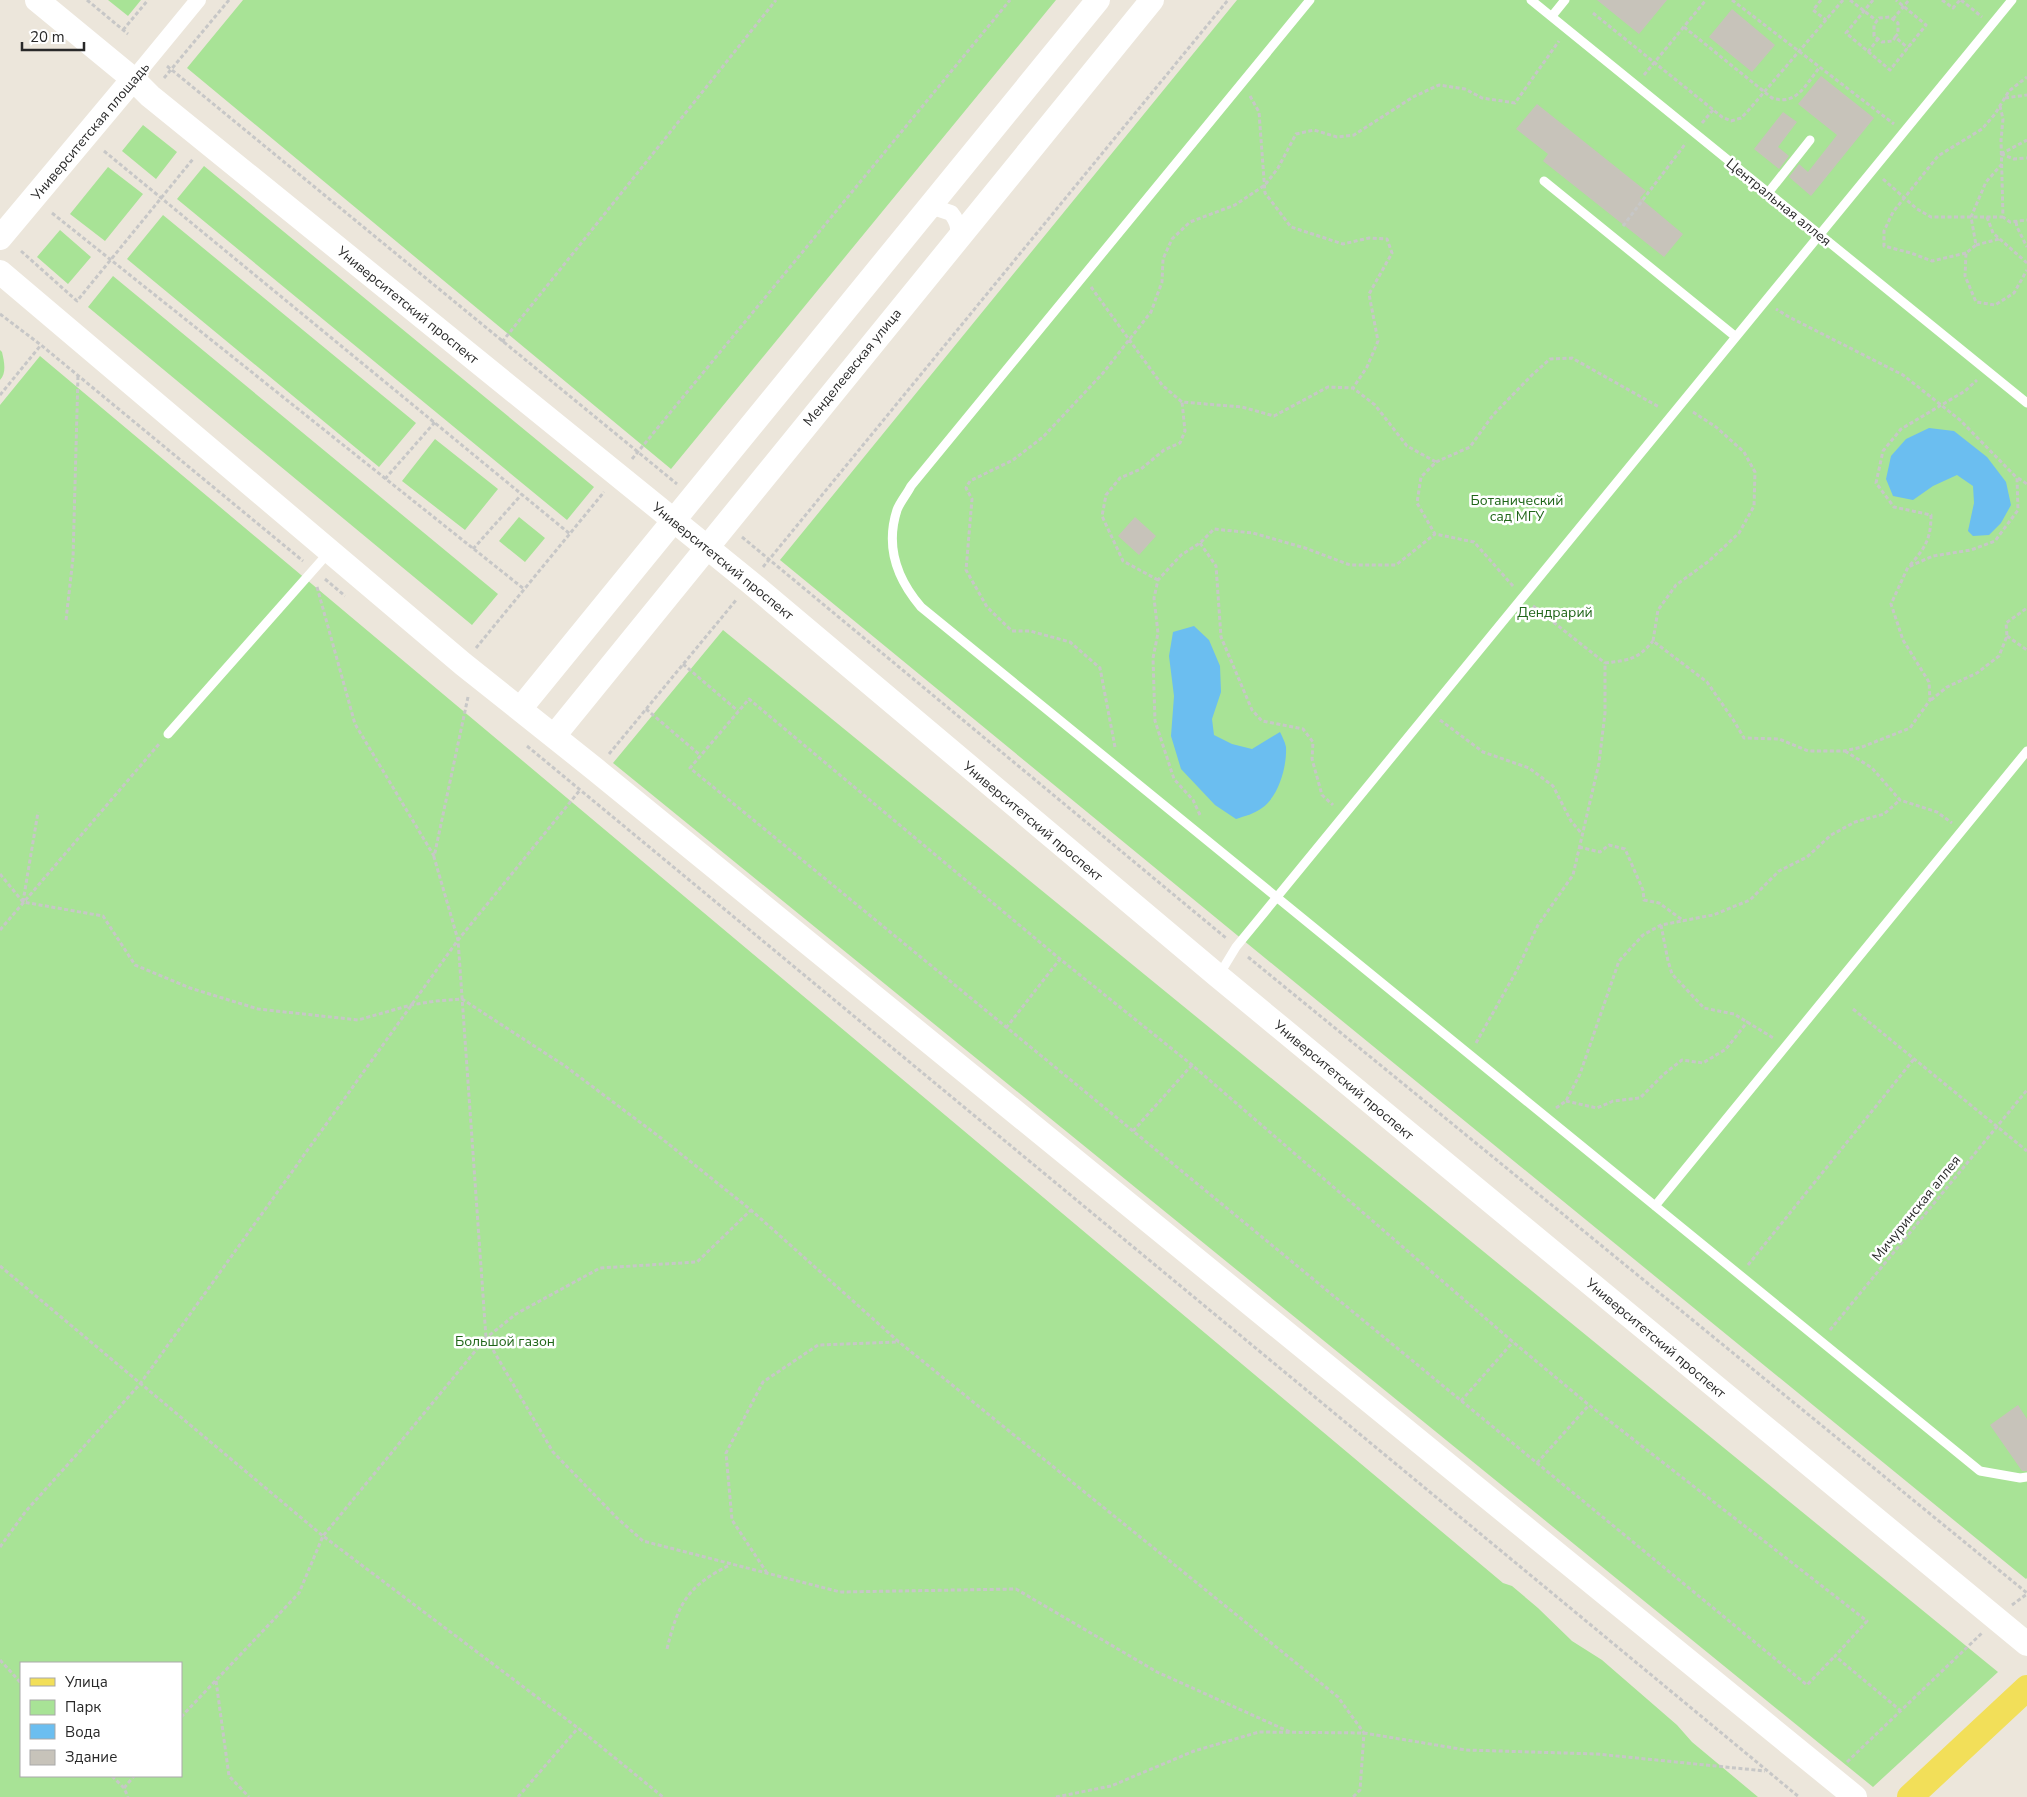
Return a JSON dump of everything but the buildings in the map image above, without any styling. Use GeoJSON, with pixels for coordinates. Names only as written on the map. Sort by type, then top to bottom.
{"type":"FeatureCollection","features":[{"type":"Feature","properties":{"kind":"main road","name":"Университетский проспект"},"geometry":{"type":"LineString","coordinates":[[37,0],[158,102],[750,583],[1218,976],[2027,1644]]}},
{"type":"Feature","properties":{"kind":"main road"},"geometry":{"type":"LineString","coordinates":[[520,709],[1098,0]]}},
{"type":"Feature","properties":{"kind":"main road","name":"Менделеевская улица"},"geometry":{"type":"LineString","coordinates":[[554,736],[725,523],[1152,0]]}},
{"type":"Feature","properties":{"kind":"main road","name":"Университетская площадь"},"geometry":{"type":"LineString","coordinates":[[0,238],[133,79]]}},
{"type":"Feature","properties":{"kind":"main road"},"geometry":{"type":"LineString","coordinates":[[0,272],[463,664],[596,770],[1855,1797]]}},
{"type":"Feature","properties":{"kind":"main road"},"geometry":{"type":"LineString","coordinates":[[1910,1797],[2027,1688]]}},
{"type":"Feature","properties":{"kind":"street","name":"Университетская площадь"},"geometry":{"type":"LineString","coordinates":[[133,79],[198,0]]}},
{"type":"Feature","properties":{"kind":"street"},"geometry":{"type":"LineString","coordinates":[[922,216],[936,208],[952,213],[959,227],[958,235],[954,242]]}},
{"type":"Feature","properties":{"kind":"lane"},"geometry":{"type":"LineString","coordinates":[[1310,0],[911,486],[897,509],[891,541],[898,572],[908,592],[921,607],[1822,1340],[1980,1471],[2020,1478],[2027,1477]]}},
{"type":"Feature","properties":{"kind":"lane","name":"Центральная аллея"},"geometry":{"type":"LineString","coordinates":[[1531,0],[1819,236],[2027,403]]}},
{"type":"Feature","properties":{"kind":"lane"},"geometry":{"type":"LineString","coordinates":[[1552,16],[1565,0]]}},
{"type":"Feature","properties":{"kind":"lane"},"geometry":{"type":"LineString","coordinates":[[1218,976],[1236,947],[2012,0]]}},
{"type":"Feature","properties":{"kind":"lane"},"geometry":{"type":"LineString","coordinates":[[1768,193],[1810,140]]}},
{"type":"Feature","properties":{"kind":"lane"},"geometry":{"type":"LineString","coordinates":[[1544,181],[1736,337]]}},
{"type":"Feature","properties":{"kind":"lane"},"geometry":{"type":"LineString","coordinates":[[168,734],[330,551]]}},
{"type":"Feature","properties":{"kind":"lane"},"geometry":{"type":"LineString","coordinates":[[1655,1206],[2027,751]]}},
{"type":"Feature","properties":{"kind":"path"},"geometry":{"type":"LineString","coordinates":[[87,0],[128,34]]}},
{"type":"Feature","properties":{"kind":"path"},"geometry":{"type":"LineString","coordinates":[[123,30],[148,0]]}},
{"type":"Feature","properties":{"kind":"path"},"geometry":{"type":"LineString","coordinates":[[160,84],[229,0]]}},
{"type":"Feature","properties":{"kind":"path"},"geometry":{"type":"LineString","coordinates":[[502,342],[776,0]]}},
{"type":"Feature","properties":{"kind":"path"},"geometry":{"type":"LineString","coordinates":[[463,664],[1010,0]]}},
{"type":"Feature","properties":{"kind":"path"},"geometry":{"type":"LineString","coordinates":[[0,1547],[26,1511],[140,1384],[458,940],[1228,0]]}},
{"type":"Feature","properties":{"kind":"path"},"geometry":{"type":"LineString","coordinates":[[1636,86],[1706,0]]}},
{"type":"Feature","properties":{"kind":"path"},"geometry":{"type":"LineString","coordinates":[[1732,0],[1904,132]]}},
{"type":"Feature","properties":{"kind":"path"},"geometry":{"type":"LineString","coordinates":[[1821,0],[1813,10],[1826,20]]}},
{"type":"Feature","properties":{"kind":"path"},"geometry":{"type":"LineString","coordinates":[[1593,13],[1713,110],[1731,121],[1741,118],[1843,0]]}},
{"type":"Feature","properties":{"kind":"path"},"geometry":{"type":"LineString","coordinates":[[1850,0],[1877,21]]}},
{"type":"Feature","properties":{"kind":"path"},"geometry":{"type":"LineString","coordinates":[[1873,0],[1846,33],[1890,70],[1926,25],[1896,0]]}},
{"type":"Feature","properties":{"kind":"path"},"geometry":{"type":"LineString","coordinates":[[1894,19],[1909,0]]}},
{"type":"Feature","properties":{"kind":"path"},"geometry":{"type":"LineString","coordinates":[[1942,0],[1953,8],[1960,0],[1992,25]]}},
{"type":"Feature","properties":{"kind":"path"},"geometry":{"type":"LineString","coordinates":[[1890,17],[1898,23],[1898,34],[1893,41],[1882,42],[1874,36],[1874,25],[1877,21],[1879,18],[1890,17]]}},
{"type":"Feature","properties":{"kind":"path"},"geometry":{"type":"LineString","coordinates":[[1684,27],[1772,98],[1781,101],[1795,97],[1820,67]]}},
{"type":"Feature","properties":{"kind":"path"},"geometry":{"type":"LineString","coordinates":[[1120,769],[1100,668],[1070,642],[1030,632],[1012,631],[987,607],[966,570],[972,499],[966,488],[970,481],[1013,460],[1043,437],[1103,373],[1151,312],[1162,282],[1164,260],[1172,239],[1190,222],[1235,205],[1265,185],[1278,168],[1296,134],[1314,130],[1337,137],[1354,135],[1413,97],[1439,85],[1465,89],[1482,98],[1515,103],[1568,30]]}},
{"type":"Feature","properties":{"kind":"path"},"geometry":{"type":"LineString","coordinates":[[1895,37],[1908,48]]}},
{"type":"Feature","properties":{"kind":"path"},"geometry":{"type":"LineString","coordinates":[[1868,52],[1878,39]]}},
{"type":"Feature","properties":{"kind":"path"},"geometry":{"type":"LineString","coordinates":[[171,69],[693,497]]}},
{"type":"Feature","properties":{"kind":"path"},"geometry":{"type":"LineString","coordinates":[[1999,239],[1976,245],[1966,253],[1932,261],[1911,252],[1884,246],[1884,231],[1893,212],[1938,156],[1982,129],[1995,114],[2009,91],[2027,77]]}},
{"type":"Feature","properties":{"kind":"path"},"geometry":{"type":"LineString","coordinates":[[1241,83],[1259,112],[1266,193],[1292,227],[1343,244],[1368,238],[1387,239],[1392,254],[1369,294],[1378,341],[1367,367],[1353,388]]}},
{"type":"Feature","properties":{"kind":"path"},"geometry":{"type":"LineString","coordinates":[[2005,98],[2027,95]]}},
{"type":"Feature","properties":{"kind":"path"},"geometry":{"type":"LineString","coordinates":[[2000,106],[2004,119],[2001,154],[2003,217]]}},
{"type":"Feature","properties":{"kind":"path"},"geometry":{"type":"LineString","coordinates":[[1614,238],[1713,110]]}},
{"type":"Feature","properties":{"kind":"path"},"geometry":{"type":"LineString","coordinates":[[2001,154],[2027,140]]}},
{"type":"Feature","properties":{"kind":"path"},"geometry":{"type":"LineString","coordinates":[[104,151],[570,534]]}},
{"type":"Feature","properties":{"kind":"path"},"geometry":{"type":"LineString","coordinates":[[2001,154],[2014,159],[2027,158]]}},
{"type":"Feature","properties":{"kind":"path"},"geometry":{"type":"LineString","coordinates":[[21,251],[77,301],[194,159]]}},
{"type":"Feature","properties":{"kind":"path"},"geometry":{"type":"LineString","coordinates":[[1976,245],[1971,217],[1986,182],[2002,164]]}},
{"type":"Feature","properties":{"kind":"path"},"geometry":{"type":"LineString","coordinates":[[1873,171],[1917,208],[1931,216],[2003,217],[2010,222],[2027,220]]}},
{"type":"Feature","properties":{"kind":"path"},"geometry":{"type":"LineString","coordinates":[[52,213],[524,589]]}},
{"type":"Feature","properties":{"kind":"path"},"geometry":{"type":"LineString","coordinates":[[1987,217],[1993,233],[2027,263]]}},
{"type":"Feature","properties":{"kind":"path"},"geometry":{"type":"LineString","coordinates":[[2016,222],[2027,247]]}},
{"type":"Feature","properties":{"kind":"path"},"geometry":{"type":"LineString","coordinates":[[1966,253],[1965,276],[1976,302],[1995,305],[2014,293],[2027,270]]}},
{"type":"Feature","properties":{"kind":"path"},"geometry":{"type":"LineString","coordinates":[[1083,276],[1162,385],[1182,402],[1242,407],[1274,416],[1328,386],[1353,388],[1375,405],[1407,446],[1436,462]]}},
{"type":"Feature","properties":{"kind":"path"},"geometry":{"type":"LineString","coordinates":[[1765,301],[1788,317],[1903,375],[1943,405],[2017,478],[2027,484]]}},
{"type":"Feature","properties":{"kind":"path"},"geometry":{"type":"LineString","coordinates":[[0,314],[78,375],[348,598]]}},
{"type":"Feature","properties":{"kind":"path"},"geometry":{"type":"LineString","coordinates":[[0,395],[41,345]]}},
{"type":"Feature","properties":{"kind":"path"},"geometry":{"type":"LineString","coordinates":[[1672,415],[1572,358],[1550,359],[1493,415],[1470,447],[1436,462],[1421,477],[1416,503],[1435,534],[1474,542],[1523,597],[1605,663],[1625,660],[1643,654],[1653,641],[1658,610],[1676,585],[1710,561],[1739,533],[1754,506],[1755,472],[1744,452],[1716,427],[1682,404]]}},
{"type":"Feature","properties":{"kind":"path"},"geometry":{"type":"LineString","coordinates":[[1930,700],[1929,682],[1902,640],[1891,604],[1908,567],[1923,551],[1931,533],[1931,515],[1894,507],[1876,483],[1884,451],[1901,429],[1965,391],[1986,371]]}},
{"type":"Feature","properties":{"kind":"path"},"geometry":{"type":"LineString","coordinates":[[66,620],[73,558],[78,375]]}},
{"type":"Feature","properties":{"kind":"path"},"geometry":{"type":"LineString","coordinates":[[1158,580],[1122,561],[1102,516],[1106,495],[1120,478],[1141,469],[1164,450],[1180,443],[1185,431],[1182,402]]}},
{"type":"Feature","properties":{"kind":"path"},"geometry":{"type":"LineString","coordinates":[[385,479],[435,422]]}},
{"type":"Feature","properties":{"kind":"path"},"geometry":{"type":"LineString","coordinates":[[1908,567],[1933,556],[1971,550],[1995,541],[2018,510],[2017,478]]}},
{"type":"Feature","properties":{"kind":"path"},"geometry":{"type":"LineString","coordinates":[[474,549],[522,494]]}},
{"type":"Feature","properties":{"kind":"path"},"geometry":{"type":"LineString","coordinates":[[725,523],[768,561],[1236,947],[2027,1594],[1996,1618],[1831,1777]]}},
{"type":"Feature","properties":{"kind":"path"},"geometry":{"type":"LineString","coordinates":[[1201,836],[1201,818],[1193,800],[1174,779],[1155,721],[1153,658],[1158,632],[1154,598],[1158,580],[1181,555],[1200,543],[1214,529],[1253,533],[1305,548],[1350,565],[1396,565],[1435,534]]}},
{"type":"Feature","properties":{"kind":"path"},"geometry":{"type":"LineString","coordinates":[[1200,543],[1216,566],[1221,637],[1252,710],[1262,722],[1304,729],[1313,742],[1312,759],[1322,795],[1344,816]]}},
{"type":"Feature","properties":{"kind":"path"},"geometry":{"type":"LineString","coordinates":[[312,570],[354,724],[434,856],[458,940],[486,1338],[553,1452],[642,1541],[840,1592],[1016,1589],[1157,1672],[1290,1732]]}},
{"type":"Feature","properties":{"kind":"path"},"geometry":{"type":"LineString","coordinates":[[1653,641],[1707,682],[1744,738],[1779,739],[1808,751],[1844,751],[1862,747],[1910,728],[1930,700],[1947,687],[1977,673],[2000,656],[2007,636],[2006,623],[2027,608]]}},
{"type":"Feature","properties":{"kind":"path"},"geometry":{"type":"LineString","coordinates":[[2007,636],[2027,650]]}},
{"type":"Feature","properties":{"kind":"path"},"geometry":{"type":"LineString","coordinates":[[1470,1054],[1517,970],[1538,925],[1573,875],[1599,763],[1605,713],[1605,663]]}},
{"type":"Feature","properties":{"kind":"path"},"geometry":{"type":"LineString","coordinates":[[683,664],[738,711]]}},
{"type":"Feature","properties":{"kind":"path"},"geometry":{"type":"LineString","coordinates":[[461,692],[475,704]]}},
{"type":"Feature","properties":{"kind":"path"},"geometry":{"type":"LineString","coordinates":[[434,856],[468,697]]}},
{"type":"Feature","properties":{"kind":"path"},"geometry":{"type":"LineString","coordinates":[[749,699],[1060,959],[1192,1065],[1512,1342],[1589,1405],[1867,1621],[1807,1685],[690,768],[738,711],[749,699]]}},
{"type":"Feature","properties":{"kind":"path"},"geometry":{"type":"LineString","coordinates":[[646,709],[700,756]]}},
{"type":"Feature","properties":{"kind":"path"},"geometry":{"type":"LineString","coordinates":[[1430,712],[1483,752],[1529,768],[1553,786],[1571,821],[1582,834]]}},
{"type":"Feature","properties":{"kind":"path"},"geometry":{"type":"LineString","coordinates":[[0,930],[168,734]]}},
{"type":"Feature","properties":{"kind":"path"},"geometry":{"type":"LineString","coordinates":[[520,741],[1799,1797]]}},
{"type":"Feature","properties":{"kind":"path"},"geometry":{"type":"LineString","coordinates":[[1844,751],[1872,768],[1900,800],[1937,812],[1962,830]]}},
{"type":"Feature","properties":{"kind":"path"},"geometry":{"type":"LineString","coordinates":[[1546,1116],[1566,1101],[1584,1065],[1619,961],[1643,935],[1661,925],[1713,915],[1750,900],[1779,871],[1806,857],[1831,835],[1855,822],[1884,814],[1900,800]]}},
{"type":"Feature","properties":{"kind":"path"},"geometry":{"type":"LineString","coordinates":[[23,902],[38,812]]}},
{"type":"Feature","properties":{"kind":"path"},"geometry":{"type":"LineString","coordinates":[[1579,847],[1600,852],[1609,845],[1625,849],[1643,890],[1644,900],[1660,903],[1684,921]]}},
{"type":"Feature","properties":{"kind":"path"},"geometry":{"type":"LineString","coordinates":[[0,874],[23,902],[103,916],[135,965],[190,988],[258,1009],[358,1020],[411,1006],[436,1001],[462,999],[565,1066],[661,1138],[751,1210],[900,1342],[1338,1698],[1364,1733],[1360,1790],[1353,1797]]}},
{"type":"Feature","properties":{"kind":"path"},"geometry":{"type":"LineString","coordinates":[[1661,925],[1672,974],[1704,1008],[1734,1014],[1748,1021],[1785,1046]]}},
{"type":"Feature","properties":{"kind":"path"},"geometry":{"type":"LineString","coordinates":[[1006,1028],[1060,959]]}},
{"type":"Feature","properties":{"kind":"path"},"geometry":{"type":"LineString","coordinates":[[1853,1009],[2027,1151]]}},
{"type":"Feature","properties":{"kind":"path"},"geometry":{"type":"LineString","coordinates":[[1566,1101],[1597,1108],[1613,1100],[1640,1098],[1664,1074],[1682,1060],[1703,1063],[1726,1049],[1748,1021]]}},
{"type":"Feature","properties":{"kind":"path"},"geometry":{"type":"LineString","coordinates":[[1741,1275],[1914,1059]]}},
{"type":"Feature","properties":{"kind":"path"},"geometry":{"type":"LineString","coordinates":[[1133,1131],[1192,1065]]}},
{"type":"Feature","properties":{"kind":"path","name":"Мичуринская аллея"},"geometry":{"type":"LineString","coordinates":[[1822,1340],[2027,1090]]}},
{"type":"Feature","properties":{"kind":"path"},"geometry":{"type":"LineString","coordinates":[[182,1716],[298,1593],[323,1536],[486,1338],[516,1314],[600,1268],[696,1262],[751,1210]]}},
{"type":"Feature","properties":{"kind":"path"},"geometry":{"type":"LineString","coordinates":[[0,1266],[323,1536],[578,1728],[662,1797]]}},
{"type":"Feature","properties":{"kind":"path"},"geometry":{"type":"LineString","coordinates":[[768,1574],[732,1520],[726,1453],[763,1382],[818,1345],[900,1342]]}},
{"type":"Feature","properties":{"kind":"path"},"geometry":{"type":"LineString","coordinates":[[1462,1401],[1512,1342]]}},
{"type":"Feature","properties":{"kind":"path"},"geometry":{"type":"LineString","coordinates":[[1537,1463],[1589,1405]]}},
{"type":"Feature","properties":{"kind":"path"},"geometry":{"type":"LineString","coordinates":[[667,1649],[673,1625],[694,1588],[707,1576],[730,1564]]}},
{"type":"Feature","properties":{"kind":"path"},"geometry":{"type":"LineString","coordinates":[[1836,1656],[1901,1711]]}},
{"type":"Feature","properties":{"kind":"path"},"geometry":{"type":"LineString","coordinates":[[0,1660],[20,1682]]}},
{"type":"Feature","properties":{"kind":"path"},"geometry":{"type":"LineString","coordinates":[[216,1681],[229,1776],[249,1797]]}},
{"type":"Feature","properties":{"kind":"path"},"geometry":{"type":"LineString","coordinates":[[518,1797],[578,1728]]}},
{"type":"Feature","properties":{"kind":"path"},"geometry":{"type":"LineString","coordinates":[[1056,1797],[1111,1786],[1194,1751],[1259,1732],[1364,1733],[1466,1750],[1597,1754],[1767,1771]]}},
{"type":"Feature","properties":{"kind":"path"},"geometry":{"type":"LineString","coordinates":[[113,1777],[124,1788],[128,1797]]}},
{"type":"Feature","properties":{"kind":"path"},"geometry":{"type":"LineString","coordinates":[[124,1788],[133,1777]]}},
{"type":"Feature","properties":{"kind":"green space"},"geometry":{"type":"Polygon","coordinates":[[[108,0],[141,0],[128,16],[108,0]]]}},
{"type":"Feature","properties":{"kind":"green space"},"geometry":{"type":"Polygon","coordinates":[[[243,0],[1056,0],[671,469],[187,68],[243,0]]]}},
{"type":"Feature","properties":{"kind":"green space","name":"Ботанический сад МГУ"},"geometry":{"type":"Polygon","coordinates":[[[1237,0],[2027,0],[2026,1579],[780,560],[1237,0]]]}},
{"type":"Feature","properties":{"kind":"green space"},"geometry":{"type":"Polygon","coordinates":[[[143,125],[177,152],[156,179],[122,151],[143,125]]]}},
{"type":"Feature","properties":{"kind":"green space"},"geometry":{"type":"Polygon","coordinates":[[[204,166],[594,487],[567,520],[177,199],[204,166]]]}},
{"type":"Feature","properties":{"kind":"green space"},"geometry":{"type":"Polygon","coordinates":[[[108,167],[143,194],[105,241],[70,214],[108,167]]]}},
{"type":"Feature","properties":{"kind":"green space"},"geometry":{"type":"Polygon","coordinates":[[[163,215],[416,423],[379,467],[127,259],[163,215]]]}},
{"type":"Feature","properties":{"kind":"green space"},"geometry":{"type":"Polygon","coordinates":[[[60,230],[91,257],[68,284],[37,257],[60,230]]]}},
{"type":"Feature","properties":{"kind":"green space"},"geometry":{"type":"Polygon","coordinates":[[[113,276],[498,594],[472,625],[88,307],[113,276]]]}},
{"type":"Feature","properties":{"kind":"green space"},"geometry":{"type":"Polygon","coordinates":[[[0,350],[2,352],[4,374],[0,380],[0,350]]]}},
{"type":"Feature","properties":{"kind":"green space","name":"Большой газон"},"geometry":{"type":"Polygon","coordinates":[[[40,356],[1503,1583],[1512,1586],[1572,1641],[1602,1660],[1677,1725],[1692,1742],[1758,1797],[0,1797],[0,405],[40,356]]]}},
{"type":"Feature","properties":{"kind":"green space"},"geometry":{"type":"Polygon","coordinates":[[[435,439],[498,489],[465,530],[402,481],[435,439]]]}},
{"type":"Feature","properties":{"kind":"green space"},"geometry":{"type":"Polygon","coordinates":[[[519,517],[545,538],[525,562],[499,541],[519,517]]]}},
{"type":"Feature","properties":{"kind":"green space"},"geometry":{"type":"Polygon","coordinates":[[[723,630],[1998,1672],[1873,1787],[613,763],[723,630]]]}},
{"type":"Feature","properties":{"kind":"water"},"geometry":{"type":"Polygon","coordinates":[[[1929,428],[1954,431],[1987,457],[2006,482],[2011,505],[2001,523],[1989,535],[1973,536],[1968,531],[1974,503],[1973,486],[1957,475],[1933,486],[1913,500],[1893,496],[1886,479],[1891,456],[1906,439],[1929,428]]]}},
{"type":"Feature","properties":{"kind":"water"},"geometry":{"type":"Polygon","coordinates":[[[1194,626],[1209,640],[1220,666],[1221,692],[1212,719],[1214,735],[1232,744],[1252,749],[1280,732],[1286,747],[1281,780],[1273,796],[1259,810],[1236,819],[1215,805],[1181,769],[1171,736],[1174,696],[1169,656],[1173,632],[1194,626]]]}},
{"type":"Feature","properties":{"kind":"park label","name":"Дендрарий"},"geometry":{"type":"Point","coordinates":[1555,612]}}]}
